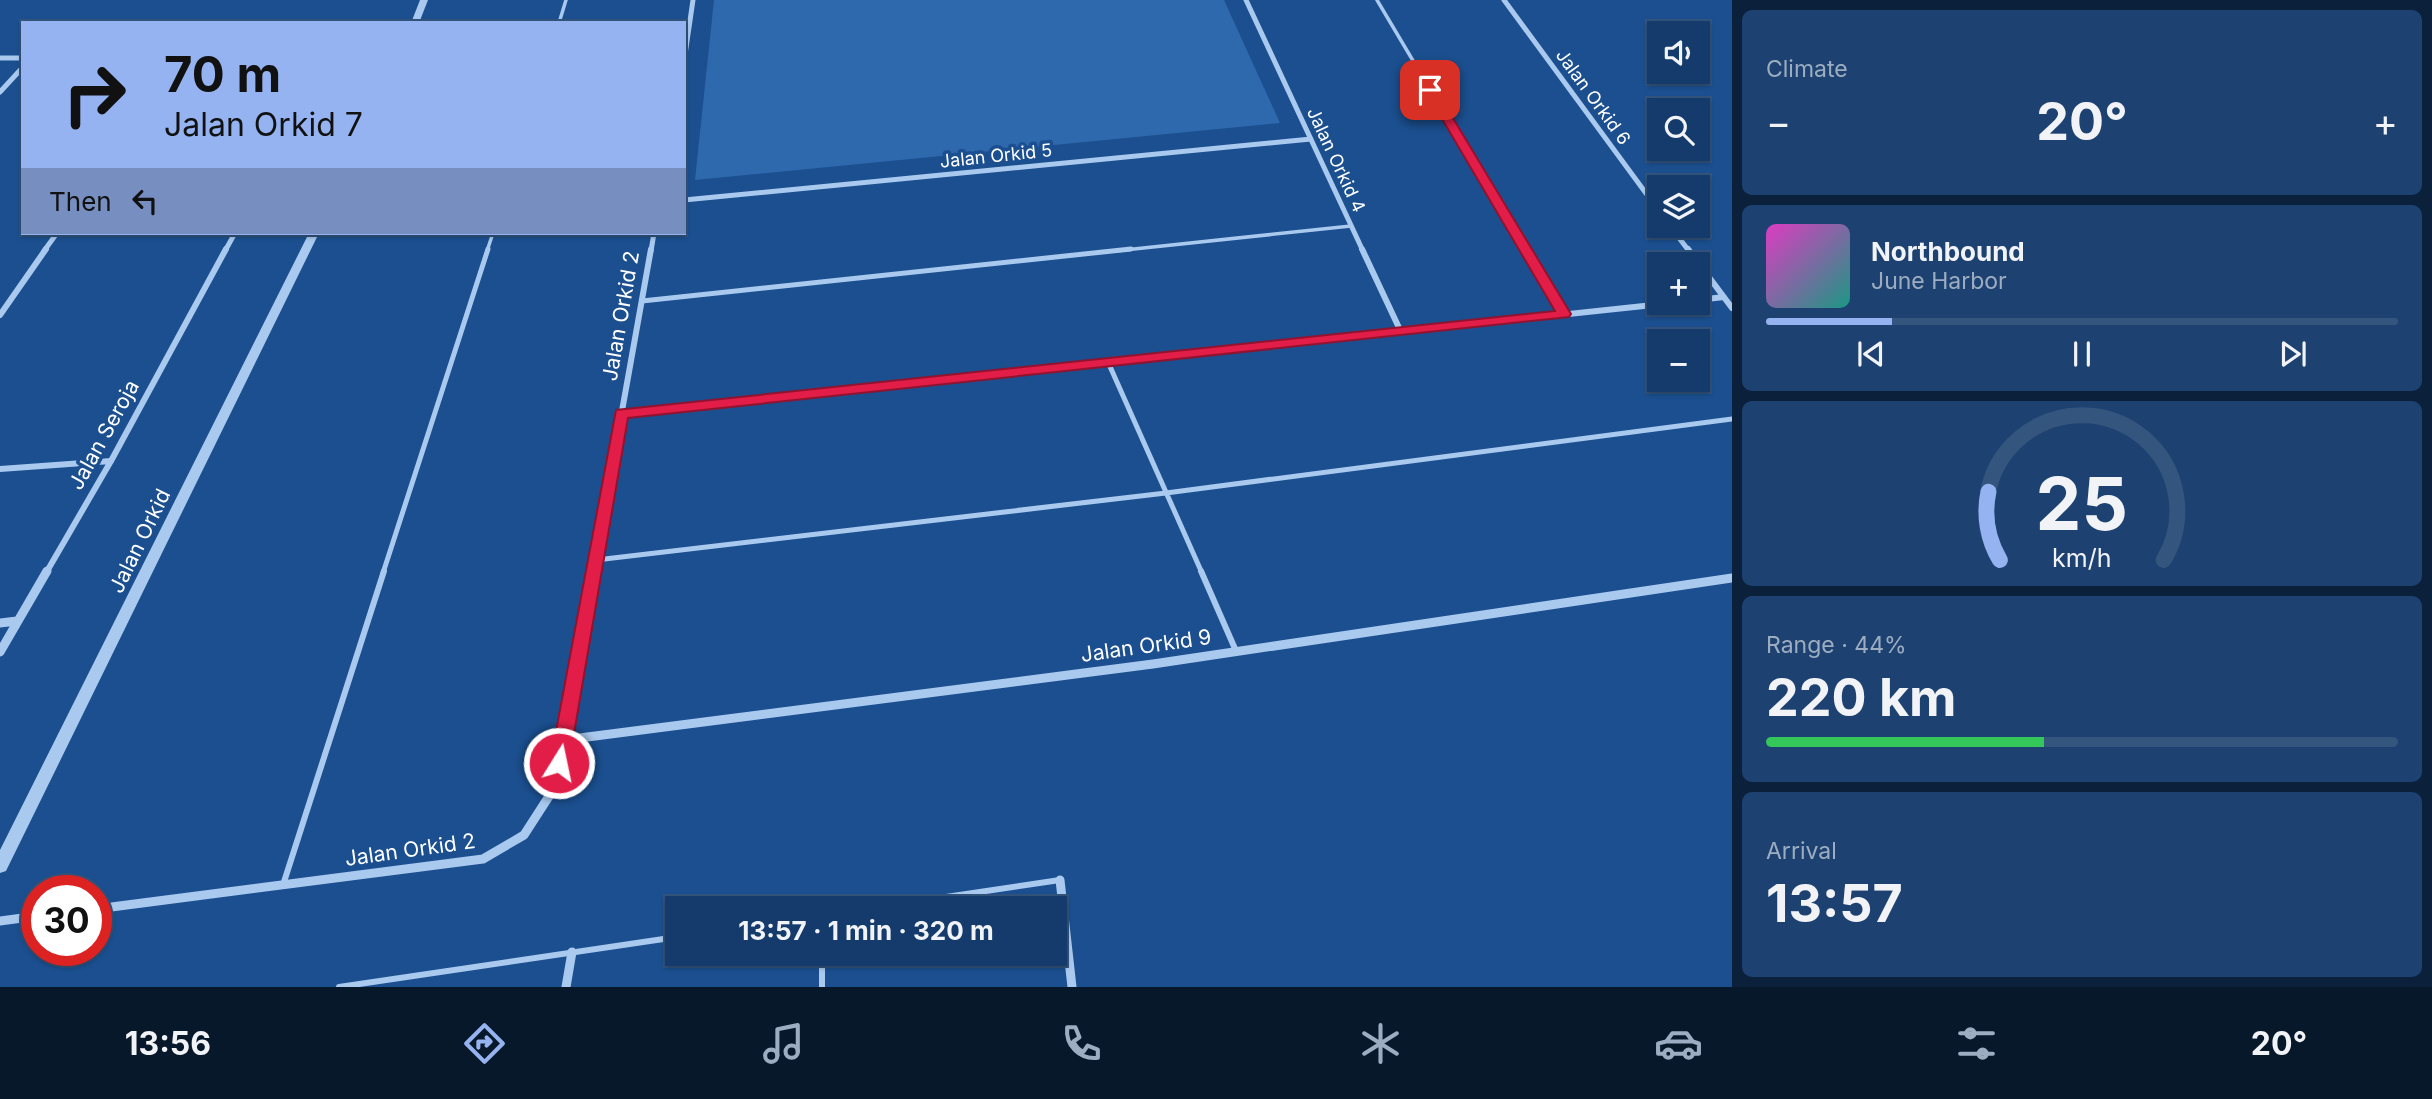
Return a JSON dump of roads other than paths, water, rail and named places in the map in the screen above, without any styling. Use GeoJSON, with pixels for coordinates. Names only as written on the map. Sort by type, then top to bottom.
{"type":"FeatureCollection","features":[{"type":"Feature","properties":{"kind":"street"},"geometry":{"type":"LineString","coordinates":[[416,21],[424,0]]}},
{"type":"Feature","properties":{"kind":"street"},"geometry":{"type":"LineString","coordinates":[[686,48],[693,0]]}},
{"type":"Feature","properties":{"kind":"street","name":"Jalan Orkid 4"},"geometry":{"type":"LineString","coordinates":[[1247,0],[1401,332]]}},
{"type":"Feature","properties":{"kind":"street","name":"Jalan Orkid 6"},"geometry":{"type":"LineString","coordinates":[[1504,0],[1647,195]]}},
{"type":"Feature","properties":{"kind":"street"},"geometry":{"type":"LineString","coordinates":[[0,58],[21,58]]}},
{"type":"Feature","properties":{"kind":"street"},"geometry":{"type":"LineString","coordinates":[[0,92],[21,69]]}},
{"type":"Feature","properties":{"kind":"street","name":"Jalan Orkid 5"},"geometry":{"type":"LineString","coordinates":[[686,200],[1311,139]]}},
{"type":"Feature","properties":{"kind":"street"},"geometry":{"type":"LineString","coordinates":[[0,314],[56,235]]}},
{"type":"Feature","properties":{"kind":"street","name":"Jalan Seroja"},"geometry":{"type":"LineString","coordinates":[[0,652],[111,461],[234,235]]}},
{"type":"Feature","properties":{"kind":"street","name":"Jalan Orkid"},"geometry":{"type":"LineString","coordinates":[[0,866],[313,235]]}},
{"type":"Feature","properties":{"kind":"street","name":"Jalan Orkid 2"},"geometry":{"type":"LineString","coordinates":[[112,907],[483,859],[524,835],[555,787],[654,235]]}},
{"type":"Feature","properties":{"kind":"street"},"geometry":{"type":"LineString","coordinates":[[1679,238],[1732,308]]}},
{"type":"Feature","properties":{"kind":"street"},"geometry":{"type":"LineString","coordinates":[[1710,299],[1724,297]]}},
{"type":"Feature","properties":{"kind":"street"},"geometry":{"type":"LineString","coordinates":[[622,414],[1647,306]]}},
{"type":"Feature","properties":{"kind":"street"},"geometry":{"type":"LineString","coordinates":[[0,468],[111,461]]}},
{"type":"Feature","properties":{"kind":"street","name":"Jalan Orkid 9"},"geometry":{"type":"LineString","coordinates":[[564,740],[1153,664],[1732,578]]}},
{"type":"Feature","properties":{"kind":"street"},"geometry":{"type":"LineString","coordinates":[[0,623],[17,621]]}},
{"type":"Feature","properties":{"kind":"street"},"geometry":{"type":"LineString","coordinates":[[1060,880],[1072,987]]}},
{"type":"Feature","properties":{"kind":"street"},"geometry":{"type":"LineString","coordinates":[[0,921],[21,918]]}},
{"type":"Feature","properties":{"kind":"street"},"geometry":{"type":"LineString","coordinates":[[566,987],[572,952]]}},
{"type":"Feature","properties":{"kind":"lane"},"geometry":{"type":"LineString","coordinates":[[560,21],[566,0]]}},
{"type":"Feature","properties":{"kind":"lane"},"geometry":{"type":"LineString","coordinates":[[1377,0],[1564,314]]}},
{"type":"Feature","properties":{"kind":"lane"},"geometry":{"type":"LineString","coordinates":[[642,301],[1351,226]]}},
{"type":"Feature","properties":{"kind":"lane"},"geometry":{"type":"LineString","coordinates":[[283,885],[492,235]]}},
{"type":"Feature","properties":{"kind":"lane"},"geometry":{"type":"LineString","coordinates":[[1108,362],[1236,651]]}},
{"type":"Feature","properties":{"kind":"lane"},"geometry":{"type":"LineString","coordinates":[[596,560],[1166,493],[1732,419]]}},
{"type":"Feature","properties":{"kind":"lane"},"geometry":{"type":"LineString","coordinates":[[953,896],[1060,880]]}},
{"type":"Feature","properties":{"kind":"lane"},"geometry":{"type":"LineString","coordinates":[[339,987],[665,939]]}},
{"type":"Feature","properties":{"kind":"lane"},"geometry":{"type":"LineString","coordinates":[[821,987],[822,966]]}}]}
